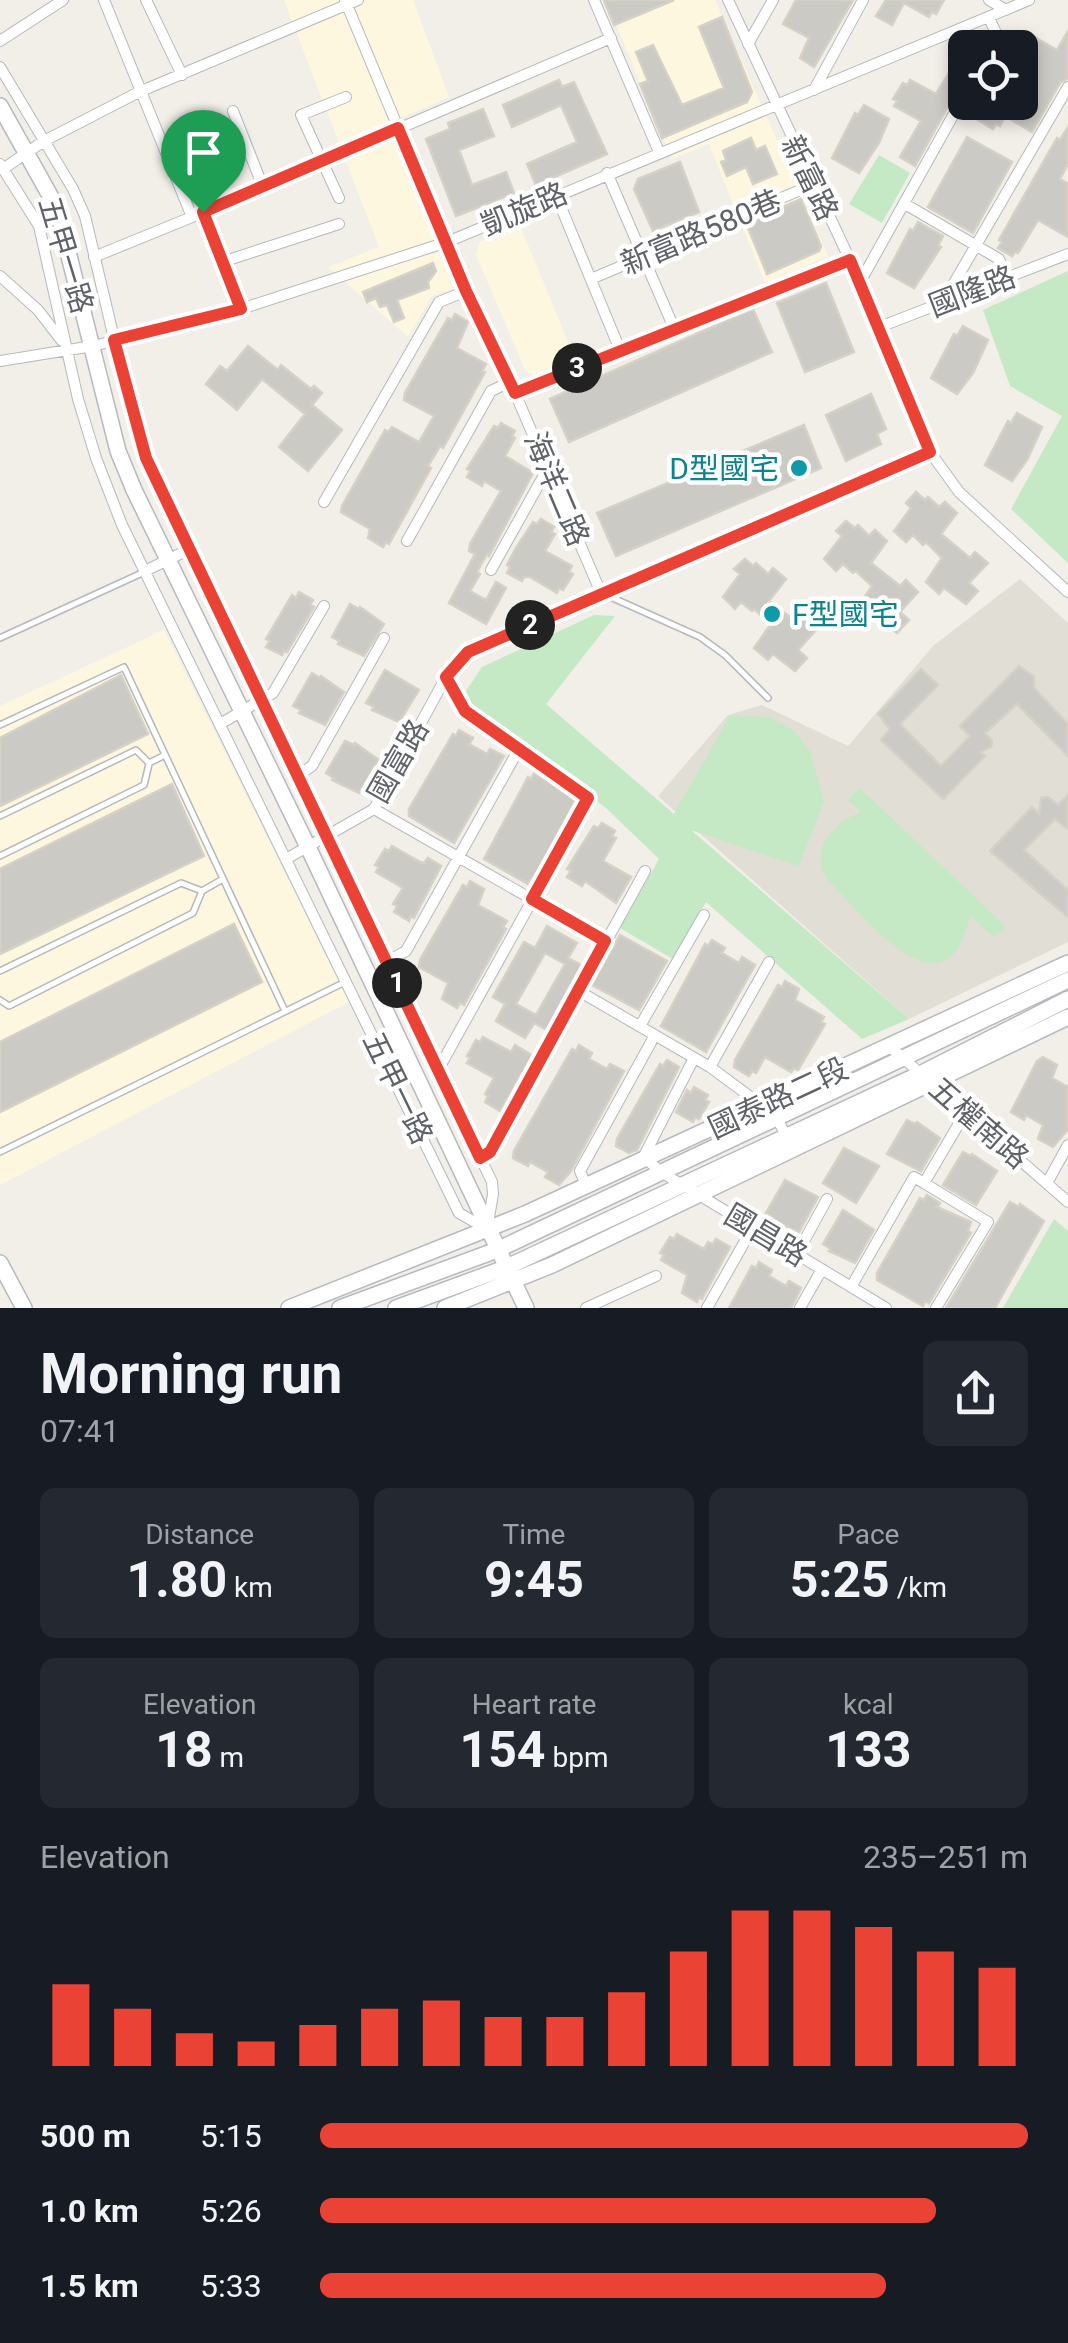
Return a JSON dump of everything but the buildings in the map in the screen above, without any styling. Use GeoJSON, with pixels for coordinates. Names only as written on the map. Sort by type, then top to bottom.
{"type":"FeatureCollection","features":[{"type":"Feature","properties":{"kind":"street"},"geometry":{"type":"LineString","coordinates":[[0,41],[64,0]]}},
{"type":"Feature","properties":{"kind":"street"},"geometry":{"type":"LineString","coordinates":[[104,0],[140,92],[241,309]]}},
{"type":"Feature","properties":{"kind":"street"},"geometry":{"type":"LineString","coordinates":[[146,0],[182,75]]}},
{"type":"Feature","properties":{"kind":"street"},"geometry":{"type":"LineString","coordinates":[[594,0],[658,152]]}},
{"type":"Feature","properties":{"kind":"street","name":"新富路"},"geometry":{"type":"LineString","coordinates":[[728,0],[850,260],[930,452],[959,492],[1068,592]]}},
{"type":"Feature","properties":{"kind":"street"},"geometry":{"type":"LineString","coordinates":[[748,44],[773,0]]}},
{"type":"Feature","properties":{"kind":"street"},"geometry":{"type":"LineString","coordinates":[[814,90],[863,0]]}},
{"type":"Feature","properties":{"kind":"street"},"geometry":{"type":"LineString","coordinates":[[989,0],[1006,10]]}},
{"type":"Feature","properties":{"kind":"street","name":"凱旋路"},"geometry":{"type":"LineString","coordinates":[[0,361],[93,346],[241,309],[448,242],[1030,0]]}},
{"type":"Feature","properties":{"kind":"street"},"geometry":{"type":"LineString","coordinates":[[2,166],[44,140],[140,92],[350,2]]}},
{"type":"Feature","properties":{"kind":"street","name":"海洋二路"},"geometry":{"type":"LineString","coordinates":[[350,2],[466,291],[601,593]]}},
{"type":"Feature","properties":{"kind":"street"},"geometry":{"type":"LineString","coordinates":[[989,18],[995,30]]}},
{"type":"Feature","properties":{"kind":"street"},"geometry":{"type":"LineString","coordinates":[[94,257],[611,38]]}},
{"type":"Feature","properties":{"kind":"street","name":"五甲一路"},"geometry":{"type":"LineString","coordinates":[[0,67],[74,189],[85,216],[146,458],[492,1182],[488,1229]]}},
{"type":"Feature","properties":{"kind":"street"},"geometry":{"type":"LineString","coordinates":[[943,302],[1068,88]]}},
{"type":"Feature","properties":{"kind":"street"},"geometry":{"type":"LineString","coordinates":[[339,198],[301,115],[346,96]]}},
{"type":"Feature","properties":{"kind":"street","name":"五甲一路"},"geometry":{"type":"LineString","coordinates":[[0,106],[57,208],[118,451],[526,1308]]}},
{"type":"Feature","properties":{"kind":"street"},"geometry":{"type":"LineString","coordinates":[[233,111],[263,187]]}},
{"type":"Feature","properties":{"kind":"street"},"geometry":{"type":"LineString","coordinates":[[859,284],[951,120]]}},
{"type":"Feature","properties":{"kind":"street","name":"五甲一路"},"geometry":{"type":"LineString","coordinates":[[2,166],[39,226],[53,298],[96,458],[145,572],[459,1213],[488,1229]]}},
{"type":"Feature","properties":{"kind":"street"},"geometry":{"type":"LineString","coordinates":[[607,173],[674,328]]}},
{"type":"Feature","properties":{"kind":"street","name":"新富路580巷"},"geometry":{"type":"LineString","coordinates":[[590,279],[812,185]]}},
{"type":"Feature","properties":{"kind":"street"},"geometry":{"type":"LineString","coordinates":[[556,195],[620,350]]}},
{"type":"Feature","properties":{"kind":"street"},"geometry":{"type":"LineString","coordinates":[[906,204],[999,259],[1007,278]]}},
{"type":"Feature","properties":{"kind":"street"},"geometry":{"type":"LineString","coordinates":[[222,262],[339,224]]}},
{"type":"Feature","properties":{"kind":"street","name":"國隆路"},"geometry":{"type":"LineString","coordinates":[[876,328],[1068,254]]}},
{"type":"Feature","properties":{"kind":"street"},"geometry":{"type":"LineString","coordinates":[[408,542],[492,391],[620,350],[850,260]]}},
{"type":"Feature","properties":{"kind":"street"},"geometry":{"type":"LineString","coordinates":[[0,276],[38,310],[69,350]]}},
{"type":"Feature","properties":{"kind":"street"},"geometry":{"type":"LineString","coordinates":[[324,502],[439,302],[466,291]]}},
{"type":"Feature","properties":{"kind":"street","name":"國富路"},"geometry":{"type":"LineString","coordinates":[[286,859],[374,809],[446,677],[468,652],[930,452]]}},
{"type":"Feature","properties":{"kind":"street"},"geometry":{"type":"LineString","coordinates":[[491,570],[542,477],[551,474]]}},
{"type":"Feature","properties":{"kind":"street"},"geometry":{"type":"LineString","coordinates":[[145,572],[190,549]]}},
{"type":"Feature","properties":{"kind":"street"},"geometry":{"type":"LineString","coordinates":[[220,724],[273,693],[324,606]]}},
{"type":"Feature","properties":{"kind":"street"},"geometry":{"type":"LineString","coordinates":[[298,776],[312,766],[384,638]]}},
{"type":"Feature","properties":{"kind":"street"},"geometry":{"type":"LineString","coordinates":[[438,1070],[588,798],[465,711],[446,677]]}},
{"type":"Feature","properties":{"kind":"street"},"geometry":{"type":"LineString","coordinates":[[386,962],[406,951],[520,747]]}},
{"type":"Feature","properties":{"kind":"street"},"geometry":{"type":"LineString","coordinates":[[374,809],[605,941]]}},
{"type":"Feature","properties":{"kind":"street"},"geometry":{"type":"LineString","coordinates":[[480,1158],[490,1152],[645,871]]}},
{"type":"Feature","properties":{"kind":"street"},"geometry":{"type":"LineString","coordinates":[[640,1026],[704,914]]}},
{"type":"Feature","properties":{"kind":"street"},"geometry":{"type":"LineString","coordinates":[[710,1068],[769,962]]}},
{"type":"Feature","properties":{"kind":"street","name":"國泰路二段"},"geometry":{"type":"LineString","coordinates":[[340,1308],[496,1250],[904,1057],[1043,983],[1068,963]]}},
{"type":"Feature","properties":{"kind":"street","name":"國泰路二段"},"geometry":{"type":"LineString","coordinates":[[289,1308],[586,1187],[889,1046],[1043,983],[1068,980]]}},
{"type":"Feature","properties":{"kind":"street"},"geometry":{"type":"LineString","coordinates":[[1043,983],[1066,1007]]}},
{"type":"Feature","properties":{"kind":"street"},"geometry":{"type":"LineString","coordinates":[[577,990],[710,1068],[776,1116],[786,1136]]}},
{"type":"Feature","properties":{"kind":"street","name":"國泰路二段"},"geometry":{"type":"LineString","coordinates":[[508,1275],[1066,1007]]}},
{"type":"Feature","properties":{"kind":"street"},"geometry":{"type":"LineString","coordinates":[[586,1187],[580,1171],[655,1035]]}},
{"type":"Feature","properties":{"kind":"street","name":"五權南路"},"geometry":{"type":"LineString","coordinates":[[889,1046],[1068,1202]]}},
{"type":"Feature","properties":{"kind":"street"},"geometry":{"type":"LineString","coordinates":[[647,1160],[645,1154],[694,1058]]}},
{"type":"Feature","properties":{"kind":"street","name":"國泰路二段"},"geometry":{"type":"LineString","coordinates":[[689,1189],[786,1136],[926,1076]]}},
{"type":"Feature","properties":{"kind":"street"},"geometry":{"type":"LineString","coordinates":[[924,1183],[967,1110]]}},
{"type":"Feature","properties":{"kind":"street"},"geometry":{"type":"LineString","coordinates":[[1047,1183],[1068,1145]]}},
{"type":"Feature","properties":{"kind":"street","name":"國昌路"},"geometry":{"type":"LineString","coordinates":[[647,1160],[660,1172],[886,1308]]}},
{"type":"Feature","properties":{"kind":"street"},"geometry":{"type":"LineString","coordinates":[[852,1287],[914,1177],[988,1222],[936,1308]]}},
{"type":"Feature","properties":{"kind":"street"},"geometry":{"type":"LineString","coordinates":[[796,1254],[827,1200]]}},
{"type":"Feature","properties":{"kind":"street"},"geometry":{"type":"LineString","coordinates":[[707,1308],[753,1227]]}},
{"type":"Feature","properties":{"kind":"street"},"geometry":{"type":"LineString","coordinates":[[0,1264],[24,1308]]}},
{"type":"Feature","properties":{"kind":"street"},"geometry":{"type":"LineString","coordinates":[[800,1308],[822,1269]]}},
{"type":"Feature","properties":{"kind":"street"},"geometry":{"type":"LineString","coordinates":[[396,1308],[508,1275]]}},
{"type":"Feature","properties":{"kind":"street"},"geometry":{"type":"LineString","coordinates":[[445,1308],[508,1275]]}},
{"type":"Feature","properties":{"kind":"street"},"geometry":{"type":"LineString","coordinates":[[586,1308],[656,1276]]}},
{"type":"Feature","properties":{"kind":"lane"},"geometry":{"type":"LineString","coordinates":[[0,638],[145,572]]}},
{"type":"Feature","properties":{"kind":"lane"},"geometry":{"type":"LineString","coordinates":[[601,593],[700,637],[726,655],[768,698]]}},
{"type":"Feature","properties":{"kind":"lane"},"geometry":{"type":"LineString","coordinates":[[0,725],[124,667],[285,1011]]}},
{"type":"Feature","properties":{"kind":"lane"},"geometry":{"type":"LineString","coordinates":[[0,816],[136,750],[149,763]]}},
{"type":"Feature","properties":{"kind":"lane"},"geometry":{"type":"LineString","coordinates":[[149,763],[165,755]]}},
{"type":"Feature","properties":{"kind":"lane"},"geometry":{"type":"LineString","coordinates":[[0,856],[144,784],[149,763]]}},
{"type":"Feature","properties":{"kind":"lane"},"geometry":{"type":"LineString","coordinates":[[0,1000],[10,1006],[193,914],[202,891],[223,878]]}},
{"type":"Feature","properties":{"kind":"lane"},"geometry":{"type":"LineString","coordinates":[[0,970],[181,882],[202,891]]}},
{"type":"Feature","properties":{"kind":"lane"},"geometry":{"type":"LineString","coordinates":[[0,1152],[346,982]]}},
{"type":"Feature","properties":{"kind":"shaded area"},"geometry":{"type":"Polygon","coordinates":[[[284,0],[413,0],[449,97],[387,124],[456,288],[432,296],[408,337],[328,267],[379,247],[284,0]]]}},
{"type":"Feature","properties":{"kind":"shaded area"},"geometry":{"type":"Polygon","coordinates":[[[606,0],[715,0],[828,256],[765,283],[709,144],[672,159],[606,0]]]}},
{"type":"Feature","properties":{"kind":"shaded area"},"geometry":{"type":"Polygon","coordinates":[[[521,228],[575,359],[536,376],[526,372],[476,255],[480,241],[521,228]]]}},
{"type":"Feature","properties":{"kind":"shaded area"},"geometry":{"type":"Polygon","coordinates":[[[1020,579],[1068,623],[1068,942],[909,1019],[658,796],[728,715],[762,705],[848,746],[933,646],[1020,579]]]}},
{"type":"Feature","properties":{"kind":"shaded area"},"geometry":{"type":"Polygon","coordinates":[[[164,630],[349,1002],[0,1185],[0,706],[164,630]]]}},
{"type":"Feature","properties":{"kind":"green space"},"geometry":{"type":"Polygon","coordinates":[[[879,155],[910,173],[882,223],[849,204],[879,155]]]}},
{"type":"Feature","properties":{"kind":"green space"},"geometry":{"type":"Polygon","coordinates":[[[1068,271],[1068,563],[1011,509],[1062,416],[1010,386],[983,310],[1068,271]]]}},
{"type":"Feature","properties":{"kind":"green space"},"geometry":{"type":"Polygon","coordinates":[[[594,615],[615,616],[546,704],[674,814],[730,716],[770,717],[794,731],[810,751],[824,801],[799,866],[691,830],[909,1019],[862,1039],[706,902],[673,959],[620,928],[659,859],[606,808],[473,708],[466,691],[482,667],[594,615]]]}},
{"type":"Feature","properties":{"kind":"green space"},"geometry":{"type":"Polygon","coordinates":[[[860,788],[1006,927],[994,937],[970,916],[958,947],[942,961],[923,961],[881,934],[825,877],[821,866],[828,837],[842,822],[861,812],[848,799],[860,788]]]}},
{"type":"Feature","properties":{"kind":"green space"},"geometry":{"type":"Polygon","coordinates":[[[1054,1219],[1068,1231],[1068,1308],[1003,1308],[1054,1219]]]}},
{"type":"Feature","properties":{"kind":"place","name":"D型國宅"},"geometry":{"type":"Point","coordinates":[799,468]}},
{"type":"Feature","properties":{"kind":"place","name":"F型國宅"},"geometry":{"type":"Point","coordinates":[772,614]}},
{"type":"Feature","properties":{"kind":"route"},"geometry":{"type":"LineString","coordinates":[[398,128],[466,291],[515,393],[850,260],[930,452],[468,652],[446,677],[465,711],[588,798],[532,899],[605,941],[490,1152],[480,1158],[146,458],[114,340],[241,309],[203,212],[398,128]]}}]}
